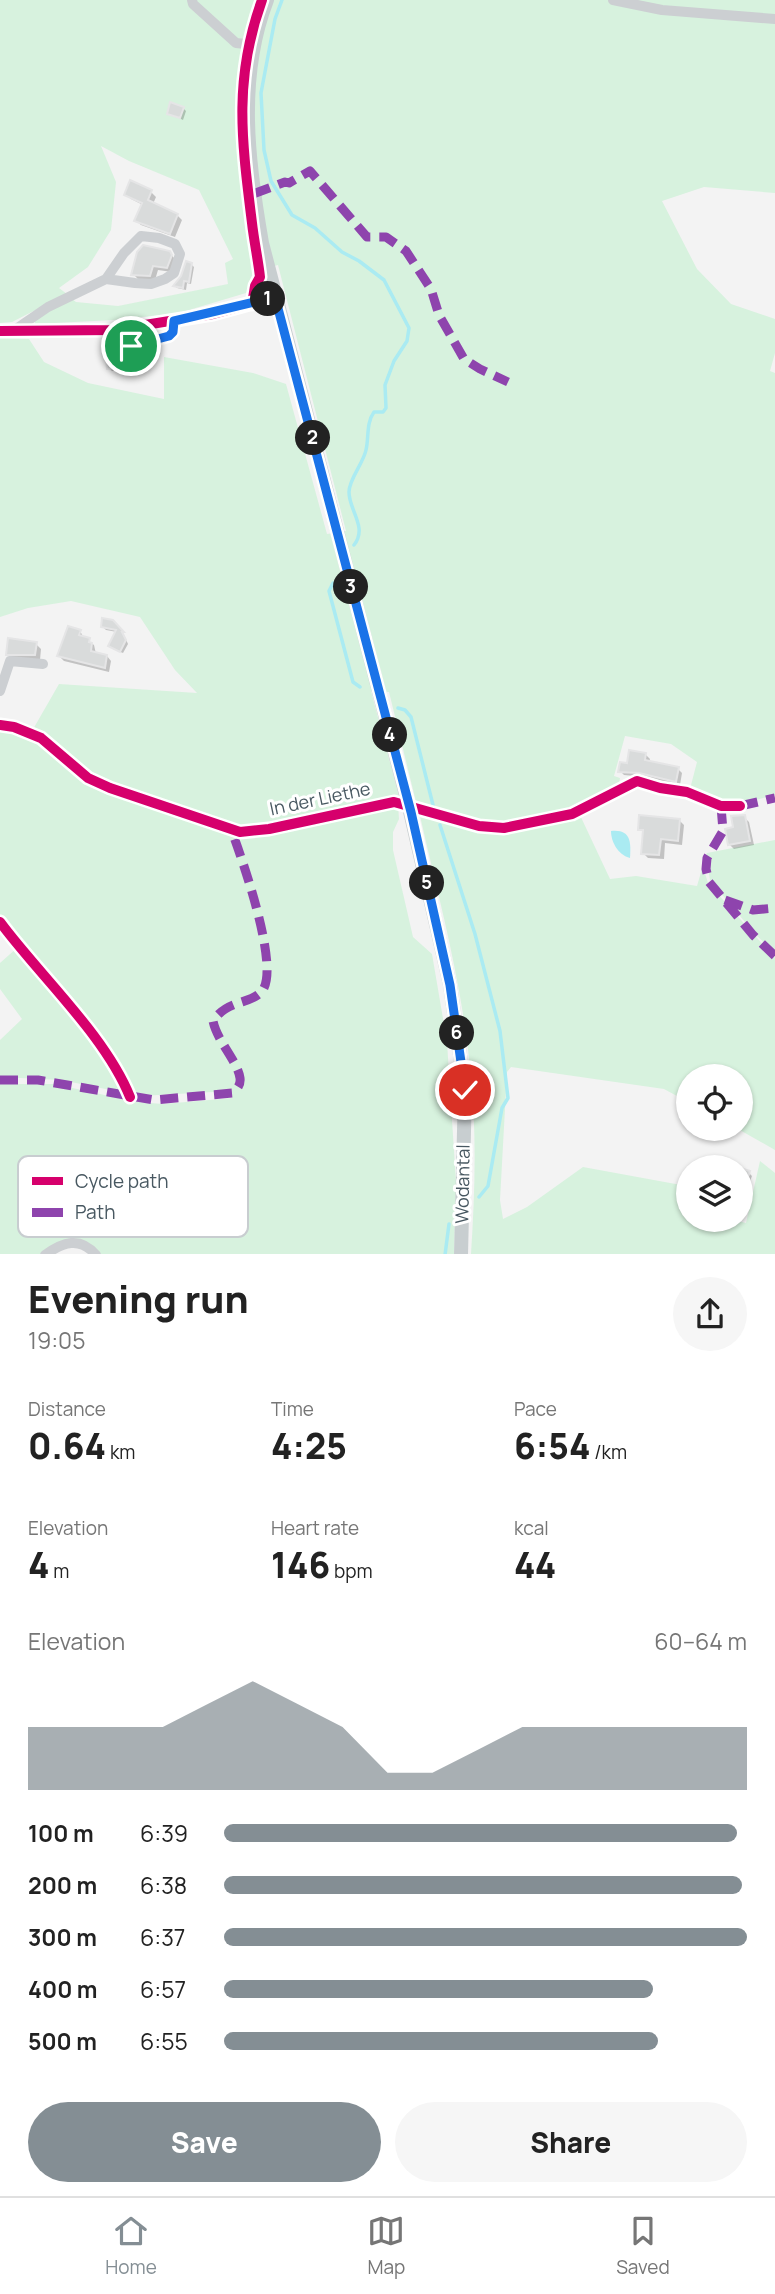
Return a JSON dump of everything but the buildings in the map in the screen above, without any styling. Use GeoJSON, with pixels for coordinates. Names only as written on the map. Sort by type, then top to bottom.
{"type":"FeatureCollection","features":[{"type":"Feature","properties":{"kind":"main road","name":"Wodantal"},"geometry":{"type":"LineString","coordinates":[[267,0],[249,81],[247,129],[255,206],[275,297],[409,807],[450,985],[465,1090],[461,1254]]}},
{"type":"Feature","properties":{"kind":"street"},"geometry":{"type":"LineString","coordinates":[[192,0],[193,4],[236,43],[255,45]]}},
{"type":"Feature","properties":{"kind":"street"},"geometry":{"type":"LineString","coordinates":[[612,0],[685,13],[775,19]]}},
{"type":"Feature","properties":{"kind":"street"},"geometry":{"type":"LineString","coordinates":[[13,331],[48,307],[106,279],[124,253],[141,236],[159,238],[175,244],[180,254],[174,273],[151,284],[106,279]]}},
{"type":"Feature","properties":{"kind":"street"},"geometry":{"type":"LineString","coordinates":[[0,331],[114,330],[174,321],[275,297]]}},
{"type":"Feature","properties":{"kind":"street"},"geometry":{"type":"LineString","coordinates":[[110,349],[149,343],[169,336],[173,332],[174,321]]}},
{"type":"Feature","properties":{"kind":"street"},"geometry":{"type":"LineString","coordinates":[[0,691],[10,661],[43,664]]}},
{"type":"Feature","properties":{"kind":"street","name":"In der Liethe"},"geometry":{"type":"LineString","coordinates":[[0,725],[41,738],[88,778],[110,788],[240,832],[269,829],[394,802],[479,826],[504,828],[572,814],[636,781],[687,792],[721,806],[740,806]]}},
{"type":"Feature","properties":{"kind":"street"},"geometry":{"type":"LineString","coordinates":[[0,922],[95,1038],[122,1078],[130,1097]]}},
{"type":"Feature","properties":{"kind":"street"},"geometry":{"type":"LineString","coordinates":[[47,1254],[62,1244],[72,1242],[82,1243],[95,1254]]}},
{"type":"Feature","properties":{"kind":"green space"},"geometry":{"type":"Polygon","coordinates":[[[0,0],[775,0],[775,193],[704,187],[662,201],[697,269],[731,304],[775,319],[775,353],[770,371],[775,373],[775,795],[732,803],[703,795],[690,789],[697,762],[671,744],[625,736],[614,776],[620,778],[619,784],[562,814],[503,825],[481,825],[417,806],[389,692],[371,691],[400,800],[259,828],[240,828],[89,775],[32,731],[59,684],[197,693],[175,670],[140,617],[71,601],[28,608],[0,617],[0,338],[29,339],[44,362],[88,383],[164,399],[164,357],[253,373],[286,384],[327,534],[346,531],[278,265],[259,270],[256,282],[246,293],[179,313],[35,324],[35,319],[72,299],[76,302],[118,306],[228,284],[225,263],[233,259],[199,190],[129,161],[101,146],[116,182],[111,230],[88,267],[59,288],[67,294],[12,322],[0,323],[0,0]]]}},
{"type":"Feature","properties":{"kind":"green space"},"geometry":{"type":"Polygon","coordinates":[[[0,726],[37,740],[70,767],[225,830],[398,805],[399,819],[393,832],[393,850],[413,937],[432,954],[447,1042],[456,1182],[454,1254],[99,1254],[85,1242],[40,1254],[0,1254],[0,1084],[54,1084],[137,1102],[163,1104],[232,1098],[231,1091],[140,1096],[61,1080],[0,1077],[0,1040],[22,1019],[0,989],[0,963],[18,947],[0,918],[0,726]]]}},
{"type":"Feature","properties":{"kind":"green space"},"geometry":{"type":"Polygon","coordinates":[[[579,813],[610,879],[636,876],[697,886],[707,853],[775,840],[775,953],[755,934],[710,880],[706,857],[703,867],[708,883],[775,958],[775,1150],[753,1138],[753,1064],[676,1064],[676,1096],[664,1089],[511,1067],[507,1072],[500,1200],[503,1219],[527,1207],[583,1167],[676,1184],[676,1232],[753,1232],[753,1192],[760,1161],[775,1173],[775,1254],[471,1254],[474,1138],[466,1036],[449,941],[420,816],[446,819],[481,829],[579,813]]]}},
{"type":"Feature","properties":{"kind":"water"},"geometry":{"type":"Polygon","coordinates":[[[611,831],[626,834],[630,842],[630,858],[616,848],[611,831]]]}},
{"type":"Feature","properties":{"kind":"waterway"},"geometry":{"type":"LineString","coordinates":[[282,0],[275,19],[261,93],[264,150],[271,181],[292,215],[315,228],[342,252],[384,280],[409,328],[407,341],[394,361],[385,385],[386,408],[383,412],[374,412],[371,416],[367,445],[350,487],[350,499],[359,525],[358,538],[354,545]]}},
{"type":"Feature","properties":{"kind":"waterway"},"geometry":{"type":"LineString","coordinates":[[333,583],[329,591],[353,682],[360,687]]}},
{"type":"Feature","properties":{"kind":"waterway"},"geometry":{"type":"LineString","coordinates":[[398,708],[405,710],[411,717],[433,805]]}},
{"type":"Feature","properties":{"kind":"waterway"},"geometry":{"type":"LineString","coordinates":[[440,825],[475,934],[500,1031],[508,1098],[502,1108],[488,1186],[479,1197]]}},
{"type":"Feature","properties":{"kind":"waterway"},"geometry":{"type":"LineString","coordinates":[[445,1254],[449,1224]]}},
{"type":"Feature","properties":{"kind":"marked path"},"geometry":{"type":"LineString","coordinates":[[253,194],[285,182],[289,183],[310,171],[367,237],[386,237],[406,251],[431,289],[439,315],[464,359],[508,382]]}},
{"type":"Feature","properties":{"kind":"marked path"},"geometry":{"type":"LineString","coordinates":[[740,806],[775,798]]}},
{"type":"Feature","properties":{"kind":"marked path"},"geometry":{"type":"LineString","coordinates":[[721,806],[723,831],[707,858],[709,882],[753,935],[775,956]]}},
{"type":"Feature","properties":{"kind":"marked path"},"geometry":{"type":"LineString","coordinates":[[0,1080],[38,1080],[154,1100],[233,1093],[236,1090],[240,1083],[236,1065],[213,1021],[225,1009],[251,999],[262,991],[267,979],[267,960],[257,912],[231,829]]}},
{"type":"Feature","properties":{"kind":"marked path"},"geometry":{"type":"LineString","coordinates":[[725,900],[753,910],[775,908]]}},
{"type":"Feature","properties":{"kind":"cycle path"},"geometry":{"type":"LineString","coordinates":[[252,304],[255,286],[260,277],[245,165],[242,111],[247,57],[262,0]]}},
{"type":"Feature","properties":{"kind":"cycle path"},"geometry":{"type":"LineString","coordinates":[[0,331],[114,330],[213,314],[275,297]]}},
{"type":"Feature","properties":{"kind":"cycle path"},"geometry":{"type":"LineString","coordinates":[[0,725],[14,727],[41,738],[88,778],[110,788],[240,832],[269,829],[394,802],[479,826],[504,828],[572,814],[637,781],[687,792],[721,806],[740,806]]}},
{"type":"Feature","properties":{"kind":"cycle path"},"geometry":{"type":"LineString","coordinates":[[0,922],[105,1051],[130,1097]]}},
{"type":"Feature","properties":{"kind":"route"},"geometry":{"type":"LineString","coordinates":[[131,346],[169,336],[173,332],[174,321],[213,314],[275,297],[411,812],[450,985],[465,1090]]}}]}
